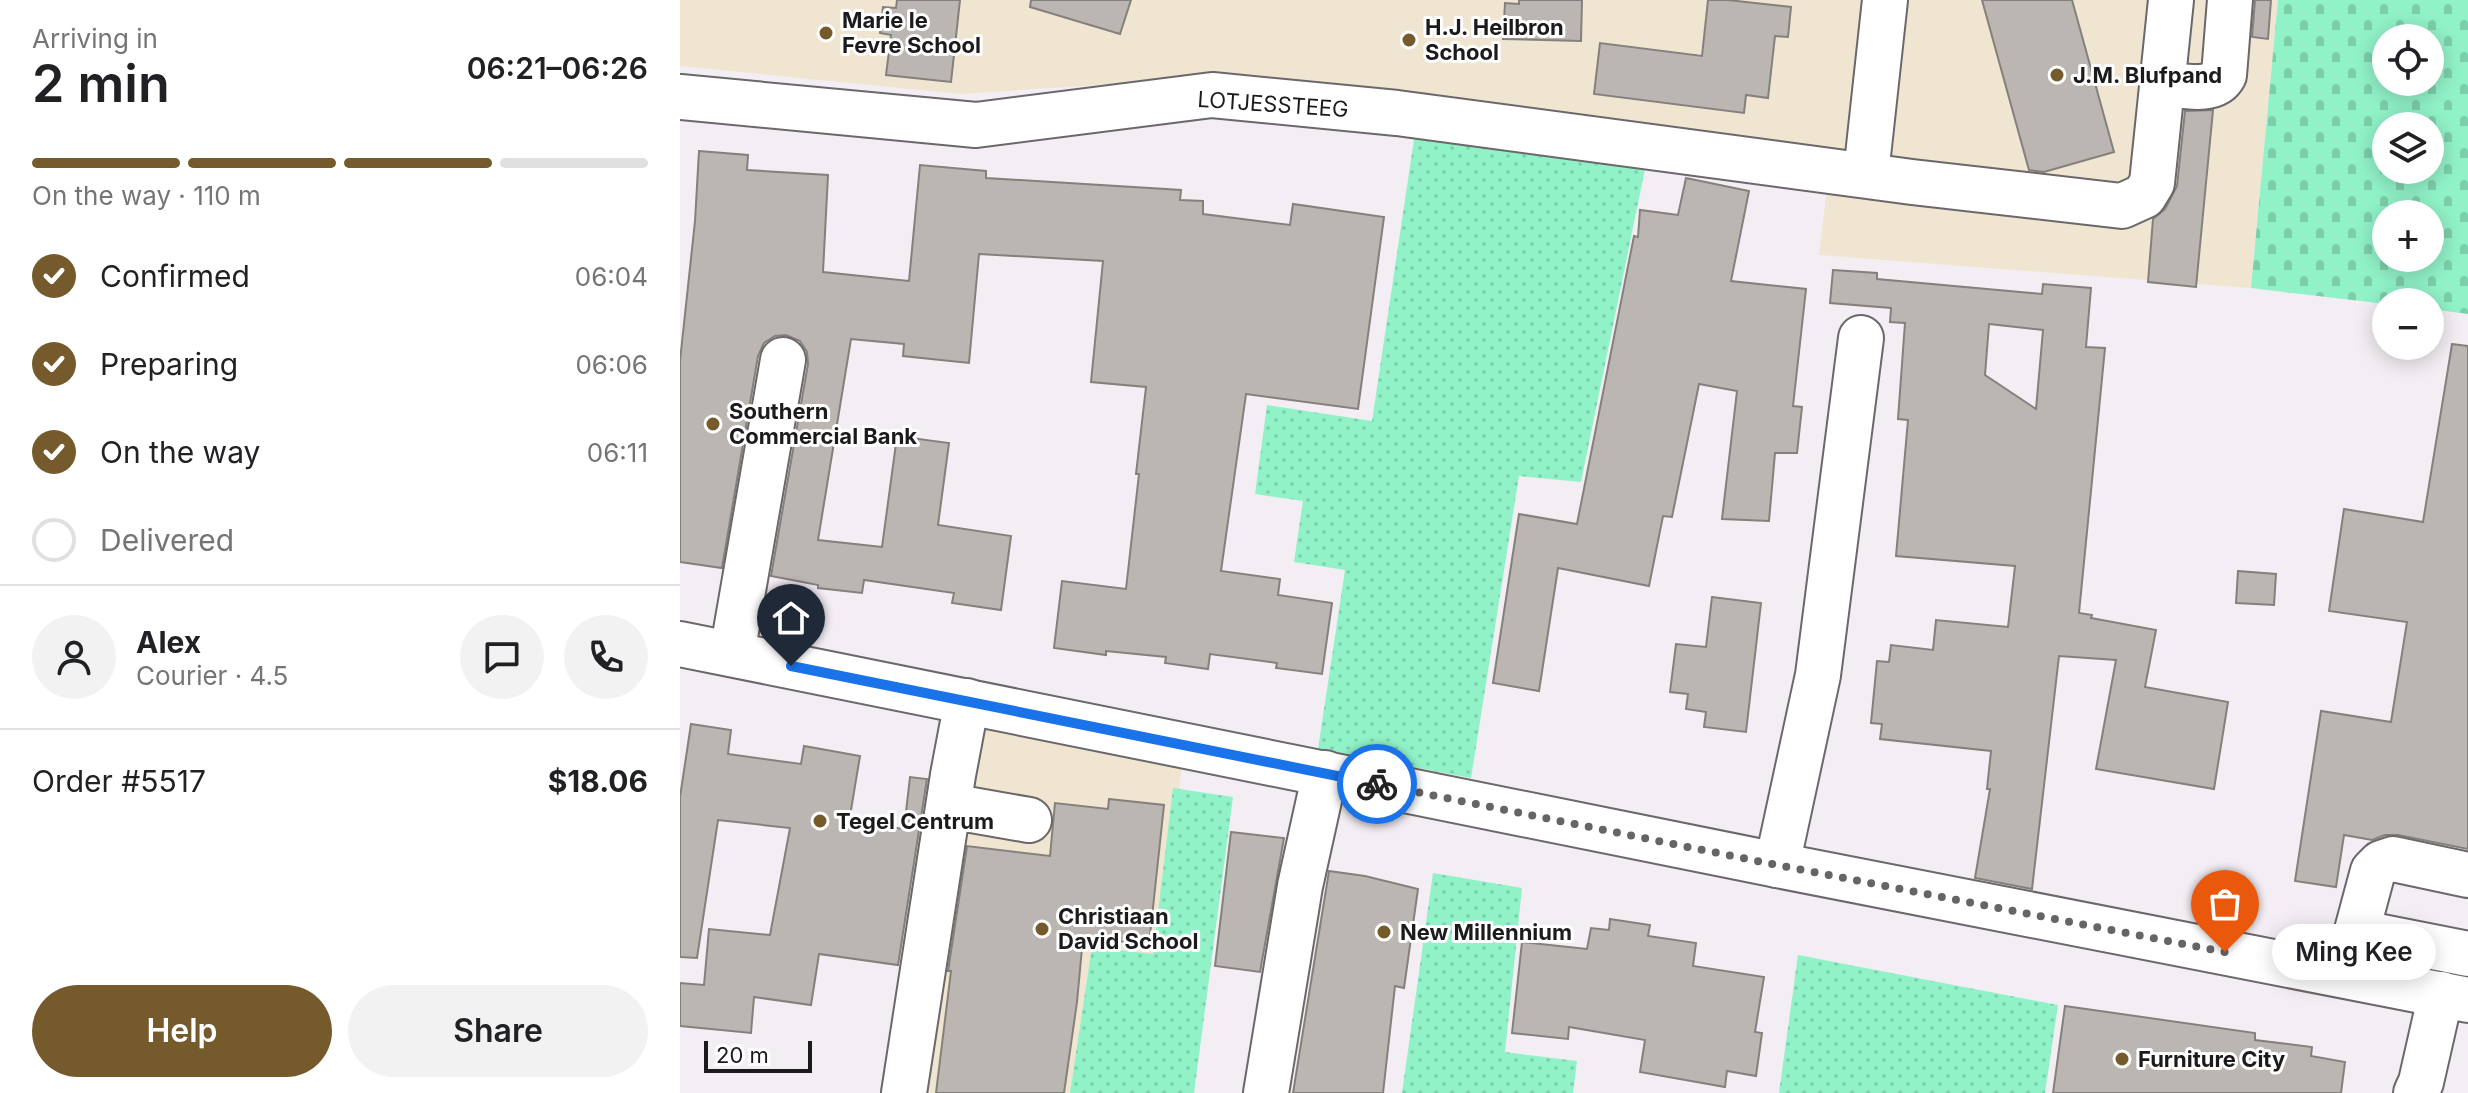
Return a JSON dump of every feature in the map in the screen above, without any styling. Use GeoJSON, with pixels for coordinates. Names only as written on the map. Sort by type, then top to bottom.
{"type":"FeatureCollection","features":[{"type":"Feature","properties":{"kind":"street"},"geometry":{"type":"LineString","coordinates":[[1866,174],[1885,0]]}},
{"type":"Feature","properties":{"kind":"street","name":"LOTJESSTEEG"},"geometry":{"type":"LineString","coordinates":[[680,97],[976,125],[1212,95],[1397,113],[1912,182],[2122,206],[2144,196],[2152,183],[2171,0]]}},
{"type":"Feature","properties":{"kind":"street"},"geometry":{"type":"LineString","coordinates":[[2162,84],[2210,87],[2220,83],[2224,75],[2230,0]]}},
{"type":"Feature","properties":{"kind":"street"},"geometry":{"type":"LineString","coordinates":[[1777,865],[1818,675],[1861,338]]}},
{"type":"Feature","properties":{"kind":"street"},"geometry":{"type":"LineString","coordinates":[[732,654],[783,360]]}},
{"type":"Feature","properties":{"kind":"street"},"geometry":{"type":"LineString","coordinates":[[680,644],[1777,865],[2454,997],[2416,1093]]}},
{"type":"Feature","properties":{"kind":"street"},"geometry":{"type":"LineString","coordinates":[[904,1093],[967,701]]}},
{"type":"Feature","properties":{"kind":"street"},"geometry":{"type":"LineString","coordinates":[[1266,1093],[1300,886],[1325,773]]}},
{"type":"Feature","properties":{"kind":"street"},"geometry":{"type":"LineString","coordinates":[[949,806],[1029,820]]}},
{"type":"Feature","properties":{"kind":"street"},"geometry":{"type":"LineString","coordinates":[[2345,975],[2373,871],[2381,863],[2393,859],[2468,875]]}},
{"type":"Feature","properties":{"kind":"street"},"geometry":{"type":"LineString","coordinates":[[2357,932],[2468,954]]}},
{"type":"Feature","properties":{"kind":"shaded area"},"geometry":{"type":"Polygon","coordinates":[[[680,0],[2278,0],[2251,288],[1819,255],[1832,149],[1228,79],[961,94],[680,66],[680,0]]]}},
{"type":"Feature","properties":{"kind":"shaded area","name":"Christiaan David School"},"geometry":{"type":"Polygon","coordinates":[[[954,722],[1182,765],[1142,1093],[897,1093],[954,722]]]}},
{"type":"Feature","properties":{"kind":"green space"},"geometry":{"type":"Polygon","coordinates":[[[2278,0],[2468,0],[2468,314],[2444,311],[2444,288],[2372,288],[2372,302],[2251,288],[2278,0]]]}},
{"type":"Feature","properties":{"kind":"green space"},"geometry":{"type":"Polygon","coordinates":[[[1416,126],[1647,159],[1581,482],[1519,476],[1471,778],[1318,749],[1345,570],[1294,562],[1303,501],[1255,494],[1267,405],[1372,421],[1416,126]]]}},
{"type":"Feature","properties":{"kind":"green space"},"geometry":{"type":"Polygon","coordinates":[[[1173,788],[1233,797],[1194,1093],[1070,1093],[1092,947],[1153,954],[1173,788]]]}},
{"type":"Feature","properties":{"kind":"green space"},"geometry":{"type":"Polygon","coordinates":[[[1433,873],[1522,888],[1505,1052],[1577,1061],[1573,1093],[1402,1093],[1433,873]]]}},
{"type":"Feature","properties":{"kind":"green space"},"geometry":{"type":"Polygon","coordinates":[[[1798,955],[2058,1005],[2045,1093],[1779,1093],[1798,955]]]}},
{"type":"Feature","properties":{"kind":"building"},"geometry":{"type":"Polygon","coordinates":[[[897,0],[960,0],[951,82],[886,75],[891,35],[880,33],[883,7],[896,8],[897,0]]]}},
{"type":"Feature","properties":{"kind":"building"},"geometry":{"type":"Polygon","coordinates":[[[1031,0],[1131,0],[1120,34],[1030,7],[1031,0]]]}},
{"type":"Feature","properties":{"kind":"building"},"geometry":{"type":"Polygon","coordinates":[[[1519,0],[1582,0],[1581,41],[1503,39],[1505,3],[1519,4],[1519,0]]]}},
{"type":"Feature","properties":{"kind":"building"},"geometry":{"type":"Polygon","coordinates":[[[1708,0],[1791,7],[1788,37],[1775,36],[1768,98],[1746,95],[1744,113],[1594,94],[1600,43],[1702,56],[1708,0]]]}},
{"type":"Feature","properties":{"kind":"building"},"geometry":{"type":"Polygon","coordinates":[[[1982,0],[2072,0],[2114,152],[2044,172],[2029,170],[1982,0]]]}},
{"type":"Feature","properties":{"kind":"building"},"geometry":{"type":"Polygon","coordinates":[[[2255,0],[2271,0],[2268,39],[2252,37],[2255,0]]]}},
{"type":"Feature","properties":{"kind":"building"},"geometry":{"type":"Polygon","coordinates":[[[2213,110],[2196,287],[2148,282],[2153,219],[2165,209],[2177,186],[2185,111],[2213,110]]]}},
{"type":"Feature","properties":{"kind":"building"},"geometry":{"type":"Polygon","coordinates":[[[699,151],[748,155],[747,170],[828,175],[823,272],[909,281],[920,165],[986,171],[986,178],[1181,190],[1180,200],[1203,201],[1203,214],[1290,225],[1293,204],[1384,217],[1358,409],[1246,394],[1221,571],[1280,579],[1278,595],[1332,603],[1322,674],[1276,668],[1277,663],[1210,654],[1208,669],[1165,663],[1166,657],[1106,651],[1106,655],[1054,648],[1062,581],[1126,589],[1146,387],[1091,382],[1103,261],[979,254],[969,363],[903,356],[904,344],[851,339],[818,540],[882,547],[897,436],[949,443],[938,525],[1011,536],[1001,610],[952,603],[954,593],[864,580],[862,593],[818,588],[818,585],[771,576],[808,364],[807,352],[800,341],[786,335],[775,336],[764,343],[758,356],[722,568],[680,562],[680,361],[699,151]]]}},
{"type":"Feature","properties":{"kind":"building"},"geometry":{"type":"Polygon","coordinates":[[[1686,178],[1749,191],[1731,281],[1806,289],[1793,406],[1802,407],[1797,453],[1775,453],[1769,521],[1722,519],[1737,391],[1699,384],[1672,517],[1663,516],[1649,586],[1558,568],[1539,691],[1493,683],[1519,514],[1577,524],[1634,236],[1638,237],[1640,210],[1678,215],[1686,178]]]}},
{"type":"Feature","properties":{"kind":"building"},"geometry":{"type":"Polygon","coordinates":[[[1833,270],[1877,273],[1877,279],[2042,294],[2043,284],[2091,288],[2086,347],[2105,348],[2079,613],[2156,630],[2145,687],[2228,702],[2214,789],[2096,769],[2116,660],[2059,656],[2032,889],[1975,878],[1990,789],[1987,789],[1991,751],[1880,739],[1882,724],[1871,723],[1877,661],[1889,662],[1891,645],[1933,650],[1936,620],[2008,627],[2015,566],[1896,556],[1908,420],[1898,419],[1905,323],[1890,322],[1891,308],[1830,303],[1833,270]],[[1989,324],[1985,375],[2036,409],[2043,330],[1989,324]]]}},
{"type":"Feature","properties":{"kind":"building"},"geometry":{"type":"Polygon","coordinates":[[[2452,344],[2468,346],[2468,849],[2398,835],[2385,835],[2372,840],[2344,835],[2336,887],[2295,881],[2321,711],[2391,722],[2407,622],[2329,611],[2344,509],[2423,522],[2452,344]]]}},
{"type":"Feature","properties":{"kind":"building"},"geometry":{"type":"Polygon","coordinates":[[[2238,571],[2276,574],[2274,605],[2236,603],[2238,571]]]}},
{"type":"Feature","properties":{"kind":"building"},"geometry":{"type":"Polygon","coordinates":[[[1712,597],[1761,603],[1746,732],[1704,727],[1706,712],[1686,709],[1688,694],[1670,692],[1676,644],[1706,647],[1712,597]]]}},
{"type":"Feature","properties":{"kind":"building"},"geometry":{"type":"Polygon","coordinates":[[[691,724],[731,730],[728,754],[801,764],[804,746],[860,756],[849,822],[904,829],[910,777],[927,779],[898,965],[819,954],[811,1005],[754,997],[751,1033],[680,1026],[680,983],[704,985],[709,929],[770,935],[790,828],[718,820],[697,958],[680,957],[680,797],[691,724]]]}},
{"type":"Feature","properties":{"kind":"building"},"geometry":{"type":"Polygon","coordinates":[[[1109,799],[1164,805],[1149,945],[1083,937],[1064,1093],[936,1093],[951,971],[948,971],[967,846],[1050,856],[1055,803],[1108,809],[1109,799]]]}},
{"type":"Feature","properties":{"kind":"building"},"geometry":{"type":"Polygon","coordinates":[[[1231,832],[1284,838],[1260,972],[1215,966],[1231,832]]]}},
{"type":"Feature","properties":{"kind":"building"},"geometry":{"type":"Polygon","coordinates":[[[1329,871],[1418,889],[1404,988],[1395,986],[1383,1093],[1293,1093],[1329,871]]]}},
{"type":"Feature","properties":{"kind":"building"},"geometry":{"type":"Polygon","coordinates":[[[1610,919],[1650,925],[1648,936],[1696,943],[1693,966],[1764,977],[1755,1032],[1762,1033],[1756,1076],[1727,1071],[1725,1087],[1640,1072],[1645,1040],[1569,1027],[1568,1039],[1512,1033],[1522,942],[1587,949],[1591,928],[1609,930],[1610,919]]]}},
{"type":"Feature","properties":{"kind":"building"},"geometry":{"type":"Polygon","coordinates":[[[2065,1006],[2255,1033],[2255,1040],[2312,1047],[2311,1056],[2345,1062],[2341,1093],[2053,1093],[2065,1006]]]}},
{"type":"Feature","properties":{"kind":"way so far"},"geometry":{"type":"LineString","coordinates":[[1377,784],[2225,952]]}},
{"type":"Feature","properties":{"kind":"place","name":"Marie le Fevre School"},"geometry":{"type":"Point","coordinates":[826,33]}},
{"type":"Feature","properties":{"kind":"place","name":"H.J. Heilbron School"},"geometry":{"type":"Point","coordinates":[1409,40]}},
{"type":"Feature","properties":{"kind":"place","name":"J.M. Blufpand"},"geometry":{"type":"Point","coordinates":[2057,75]}},
{"type":"Feature","properties":{"kind":"place","name":"Southern Commercial Bank"},"geometry":{"type":"Point","coordinates":[713,424]}},
{"type":"Feature","properties":{"kind":"place","name":"Tegel Centrum"},"geometry":{"type":"Point","coordinates":[820,821]}},
{"type":"Feature","properties":{"kind":"place","name":"Christiaan David School"},"geometry":{"type":"Point","coordinates":[1042,929]}},
{"type":"Feature","properties":{"kind":"place","name":"New Millennium"},"geometry":{"type":"Point","coordinates":[1384,932]}},
{"type":"Feature","properties":{"kind":"place","name":"Ming Kee"},"geometry":{"type":"Point","coordinates":[2225,952]}},
{"type":"Feature","properties":{"kind":"place","name":"Furniture City"},"geometry":{"type":"Point","coordinates":[2122,1059]}},
{"type":"Feature","properties":{"kind":"route"},"geometry":{"type":"LineString","coordinates":[[791,666],[1377,784]]}}]}
